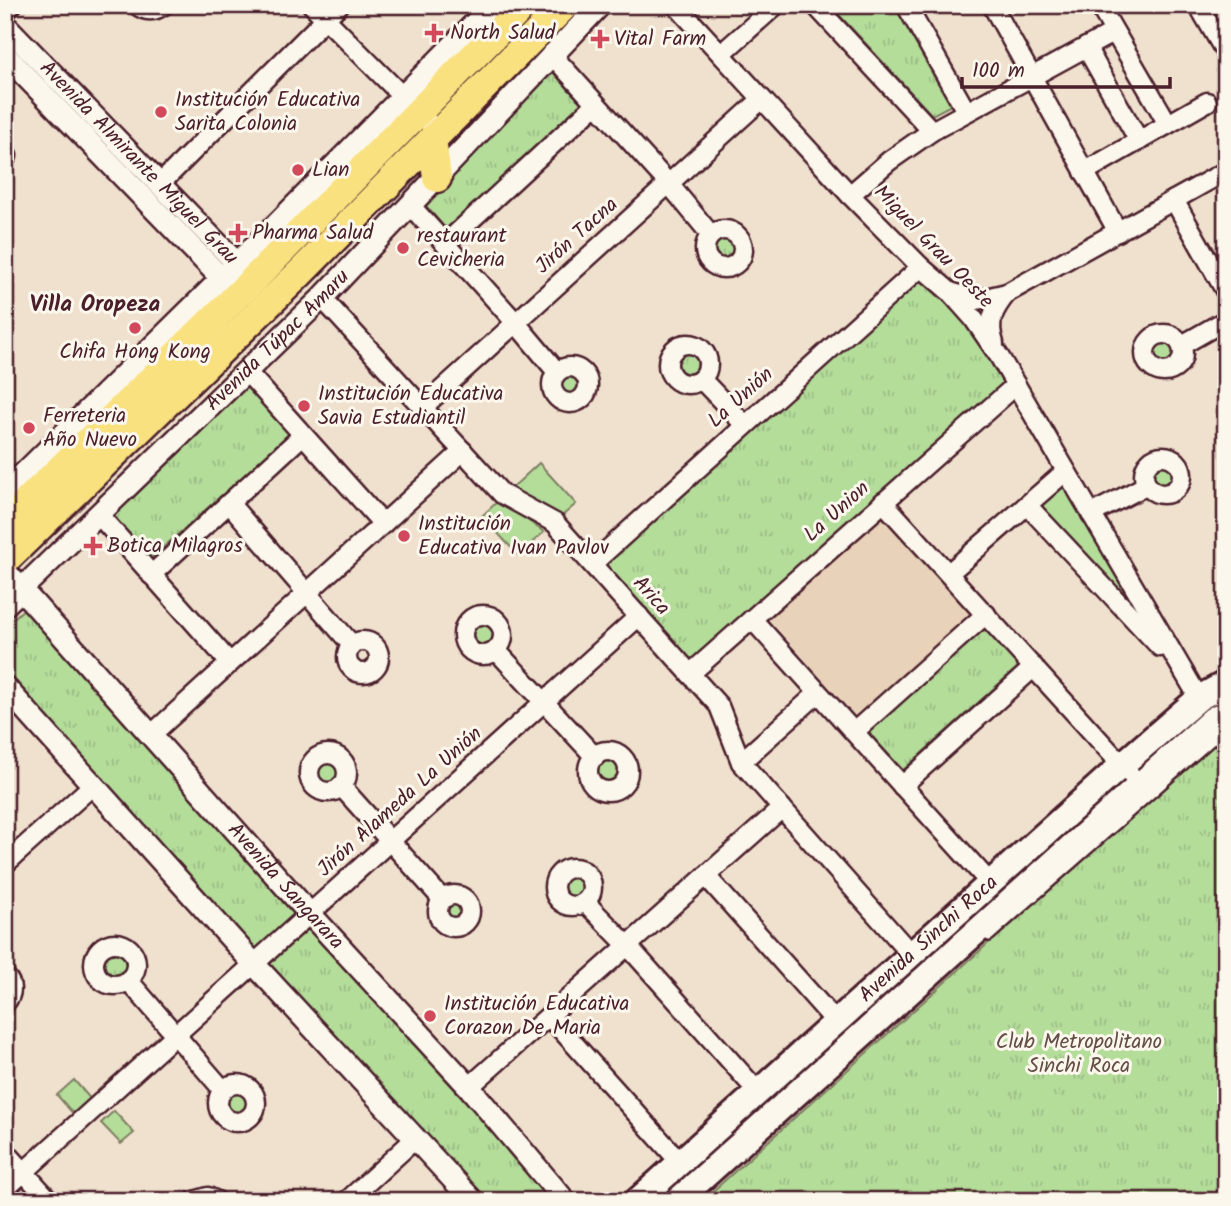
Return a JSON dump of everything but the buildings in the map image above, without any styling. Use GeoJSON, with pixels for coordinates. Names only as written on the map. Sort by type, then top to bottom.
{"type":"FeatureCollection","features":[{"type":"Feature","properties":{"kind":"highway","name":"Avenida Túpac Amaru"},"geometry":{"type":"LineString","coordinates":[[5,560],[410,104],[524,5]]}},
{"type":"Feature","properties":{"kind":"highway","name":"Avenida Túpac Amaru"},"geometry":{"type":"LineString","coordinates":[[5,523],[246,288],[435,136],[565,5]]}},
{"type":"Feature","properties":{"kind":"highway"},"geometry":{"type":"LineString","coordinates":[[435,136],[437,178]]}},
{"type":"Feature","properties":{"kind":"main road","name":"Avenida Sinchi Roca"},"geometry":{"type":"LineString","coordinates":[[637,1201],[1123,764],[1199,698],[1226,683]]}},
{"type":"Feature","properties":{"kind":"main road","name":"Avenida Sinchi Roca"},"geometry":{"type":"LineString","coordinates":[[677,1201],[823,1078],[1140,785],[1213,719],[1226,712]]}},
{"type":"Feature","properties":{"kind":"street"},"geometry":{"type":"LineString","coordinates":[[5,12],[12,5]]}},
{"type":"Feature","properties":{"kind":"street"},"geometry":{"type":"LineString","coordinates":[[136,5],[154,10],[164,5]]}},
{"type":"Feature","properties":{"kind":"street"},"geometry":{"type":"LineString","coordinates":[[312,5],[410,104],[435,136]]}},
{"type":"Feature","properties":{"kind":"street"},"geometry":{"type":"LineString","coordinates":[[160,184],[339,5]]}},
{"type":"Feature","properties":{"kind":"street","name":"Avenida Túpac Amaru"},"geometry":{"type":"LineString","coordinates":[[410,104],[493,5]]}},
{"type":"Feature","properties":{"kind":"street","name":"Avenida Túpac Amaru"},"geometry":{"type":"LineString","coordinates":[[5,605],[322,298],[600,5]]}},
{"type":"Feature","properties":{"kind":"street","name":"Miguel Grau Oeste"},"geometry":{"type":"LineString","coordinates":[[676,5],[850,195],[921,267],[950,292],[973,318],[999,356],[1199,698]]}},
{"type":"Feature","properties":{"kind":"street"},"geometry":{"type":"LineString","coordinates":[[720,54],[776,5]]}},
{"type":"Feature","properties":{"kind":"street"},"geometry":{"type":"LineString","coordinates":[[815,5],[932,131]]}},
{"type":"Feature","properties":{"kind":"street"},"geometry":{"type":"LineString","coordinates":[[906,5],[966,111]]}},
{"type":"Feature","properties":{"kind":"street"},"geometry":{"type":"LineString","coordinates":[[992,5],[1118,232]]}},
{"type":"Feature","properties":{"kind":"street"},"geometry":{"type":"LineString","coordinates":[[1099,5],[1168,124]]}},
{"type":"Feature","properties":{"kind":"street"},"geometry":{"type":"LineString","coordinates":[[1198,5],[1226,53]]}},
{"type":"Feature","properties":{"kind":"street","name":"Avenida Almirante Miguel Grau"},"geometry":{"type":"LineString","coordinates":[[5,25],[160,184],[246,288]]}},
{"type":"Feature","properties":{"kind":"street"},"geometry":{"type":"LineString","coordinates":[[850,195],[889,161],[932,131],[1114,32]]}},
{"type":"Feature","properties":{"kind":"street"},"geometry":{"type":"LineString","coordinates":[[1086,47],[1139,141]]}},
{"type":"Feature","properties":{"kind":"street"},"geometry":{"type":"LineString","coordinates":[[551,54],[669,184],[711,235]]}},
{"type":"Feature","properties":{"kind":"street","name":"Avenida Almirante Miguel Grau"},"geometry":{"type":"LineString","coordinates":[[5,55],[246,288]]}},
{"type":"Feature","properties":{"kind":"street","name":"Jirón Tacna"},"geometry":{"type":"LineString","coordinates":[[423,407],[762,99]]}},
{"type":"Feature","properties":{"kind":"street"},"geometry":{"type":"LineString","coordinates":[[1084,172],[1208,102]]}},
{"type":"Feature","properties":{"kind":"street"},"geometry":{"type":"LineString","coordinates":[[445,244],[596,104]]}},
{"type":"Feature","properties":{"kind":"street"},"geometry":{"type":"LineString","coordinates":[[950,292],[966,299],[977,300],[1007,293],[1226,171]]}},
{"type":"Feature","properties":{"kind":"street"},"geometry":{"type":"LineString","coordinates":[[1174,200],[1226,292]]}},
{"type":"Feature","properties":{"kind":"street"},"geometry":{"type":"LineString","coordinates":[[411,206],[557,372]]}},
{"type":"Feature","properties":{"kind":"street","name":"La Unión"},"geometry":{"type":"LineString","coordinates":[[592,564],[921,267]]}},
{"type":"Feature","properties":{"kind":"street","name":"Avenida Túpac Amaru"},"geometry":{"type":"LineString","coordinates":[[5,492],[246,288]]}},
{"type":"Feature","properties":{"kind":"street"},"geometry":{"type":"LineString","coordinates":[[999,356],[991,334],[990,320],[995,308],[1007,293]]}},
{"type":"Feature","properties":{"kind":"street","name":"Arica"},"geometry":{"type":"LineString","coordinates":[[322,298],[502,494],[555,523],[639,616],[719,706],[741,762],[911,954]]}},
{"type":"Feature","properties":{"kind":"street"},"geometry":{"type":"LineString","coordinates":[[1182,345],[1226,320]]}},
{"type":"Feature","properties":{"kind":"street"},"geometry":{"type":"LineString","coordinates":[[246,371],[383,524]]}},
{"type":"Feature","properties":{"kind":"street"},"geometry":{"type":"LineString","coordinates":[[701,379],[745,425]]}},
{"type":"Feature","properties":{"kind":"street","name":"La Union"},"geometry":{"type":"LineString","coordinates":[[690,674],[1016,386]]}},
{"type":"Feature","properties":{"kind":"street"},"geometry":{"type":"LineString","coordinates":[[151,575],[303,435]]}},
{"type":"Feature","properties":{"kind":"street"},"geometry":{"type":"LineString","coordinates":[[151,735],[463,452]]}},
{"type":"Feature","properties":{"kind":"street"},"geometry":{"type":"LineString","coordinates":[[949,573],[1066,471]]}},
{"type":"Feature","properties":{"kind":"street"},"geometry":{"type":"LineString","coordinates":[[1091,514],[1147,485]]}},
{"type":"Feature","properties":{"kind":"street"},"geometry":{"type":"LineString","coordinates":[[883,502],[1140,785]]}},
{"type":"Feature","properties":{"kind":"street"},"geometry":{"type":"LineString","coordinates":[[229,503],[352,645]]}},
{"type":"Feature","properties":{"kind":"street"},"geometry":{"type":"LineString","coordinates":[[1027,505],[1181,671]]}},
{"type":"Feature","properties":{"kind":"street"},"geometry":{"type":"LineString","coordinates":[[98,514],[230,663]]}},
{"type":"Feature","properties":{"kind":"street","name":"Avenida Sangarara"},"geometry":{"type":"LineString","coordinates":[[5,571],[310,914],[469,1087],[565,1201]]}},
{"type":"Feature","properties":{"kind":"street"},"geometry":{"type":"LineString","coordinates":[[854,733],[986,614]]}},
{"type":"Feature","properties":{"kind":"street","name":"Jirón Alameda La Unión"},"geometry":{"type":"LineString","coordinates":[[5,1189],[639,616]]}},
{"type":"Feature","properties":{"kind":"street"},"geometry":{"type":"LineString","coordinates":[[752,619],[989,883]]}},
{"type":"Feature","properties":{"kind":"street"},"geometry":{"type":"LineString","coordinates":[[496,650],[595,757]]}},
{"type":"Feature","properties":{"kind":"street"},"geometry":{"type":"LineString","coordinates":[[902,786],[1034,667]]}},
{"type":"Feature","properties":{"kind":"street"},"geometry":{"type":"LineString","coordinates":[[5,687],[254,964],[473,1201]]}},
{"type":"Feature","properties":{"kind":"street"},"geometry":{"type":"LineString","coordinates":[[741,762],[818,693]]}},
{"type":"Feature","properties":{"kind":"street"},"geometry":{"type":"LineString","coordinates":[[8,855],[93,785]]}},
{"type":"Feature","properties":{"kind":"street"},"geometry":{"type":"LineString","coordinates":[[341,786],[442,899]]}},
{"type":"Feature","properties":{"kind":"street"},"geometry":{"type":"LineString","coordinates":[[469,1087],[782,808]]}},
{"type":"Feature","properties":{"kind":"street"},"geometry":{"type":"LineString","coordinates":[[706,876],[836,1022]]}},
{"type":"Feature","properties":{"kind":"street"},"geometry":{"type":"LineString","coordinates":[[585,902],[628,946],[758,1092]]}},
{"type":"Feature","properties":{"kind":"street"},"geometry":{"type":"LineString","coordinates":[[5,976],[12,990],[5,1003]]}},
{"type":"Feature","properties":{"kind":"street"},"geometry":{"type":"LineString","coordinates":[[128,979],[223,1090]]}},
{"type":"Feature","properties":{"kind":"street"},"geometry":{"type":"LineString","coordinates":[[549,1016],[680,1162]]}},
{"type":"Feature","properties":{"kind":"street"},"geometry":{"type":"LineString","coordinates":[[347,1201],[416,1138]]}},
{"type":"Feature","properties":{"kind":"street"},"geometry":{"type":"LineString","coordinates":[[5,1151],[50,1201]]}},
{"type":"Feature","properties":{"kind":"street"},"geometry":{"type":"LineString","coordinates":[[194,1201],[208,1197],[217,1201]]}},
{"type":"Feature","properties":{"kind":"lane"},"geometry":{"type":"LineString","coordinates":[[986,940],[1226,727]]}},
{"type":"Feature","properties":{"kind":"lane"},"geometry":{"type":"LineString","coordinates":[[693,1201],[710,1186]]}},
{"type":"Feature","properties":{"kind":"shaded area"},"geometry":{"type":"Polygon","coordinates":[[[881,515],[971,615],[857,718],[767,617],[881,515]]]}},
{"type":"Feature","properties":{"kind":"green space"},"geometry":{"type":"Polygon","coordinates":[[[830,5],[898,5],[953,104],[932,115],[830,5]]]}},
{"type":"Feature","properties":{"kind":"green space"},"geometry":{"type":"Polygon","coordinates":[[[551,70],[583,105],[447,230],[426,206],[551,70]]]}},
{"type":"Feature","properties":{"kind":"green space"},"geometry":{"type":"Polygon","coordinates":[[[724,233],[735,238],[740,249],[735,260],[724,265],[713,260],[708,249],[713,238],[724,233]]]}},
{"type":"Feature","properties":{"kind":"green space"},"geometry":{"type":"Polygon","coordinates":[[[919,277],[965,322],[1004,383],[692,666],[602,562],[919,277]]]}},
{"type":"Feature","properties":{"kind":"green space"},"geometry":{"type":"Polygon","coordinates":[[[1164,340],[1173,344],[1177,353],[1173,362],[1164,366],[1155,362],[1151,353],[1155,344],[1164,340]]]}},
{"type":"Feature","properties":{"kind":"green space"},"geometry":{"type":"Polygon","coordinates":[[[688,348],[700,352],[704,364],[700,376],[688,380],[676,376],[672,364],[676,352],[688,348]]]}},
{"type":"Feature","properties":{"kind":"green space"},"geometry":{"type":"Polygon","coordinates":[[[569,372],[579,376],[583,386],[579,396],[569,400],[559,396],[555,386],[559,376],[569,372]]]}},
{"type":"Feature","properties":{"kind":"green space"},"geometry":{"type":"Polygon","coordinates":[[[244,377],[292,433],[149,560],[105,511],[244,377]]]}},
{"type":"Feature","properties":{"kind":"green space"},"geometry":{"type":"Polygon","coordinates":[[[1163,462],[1172,466],[1176,475],[1172,484],[1163,488],[1154,484],[1150,475],[1154,466],[1163,462]]]}},
{"type":"Feature","properties":{"kind":"green space"},"geometry":{"type":"Polygon","coordinates":[[[539,463],[576,504],[562,516],[512,488],[539,463]]]}},
{"type":"Feature","properties":{"kind":"green space"},"geometry":{"type":"Polygon","coordinates":[[[1062,486],[1070,488],[1132,596],[1128,600],[1039,505],[1062,486]]]}},
{"type":"Feature","properties":{"kind":"green space"},"geometry":{"type":"Polygon","coordinates":[[[499,500],[544,532],[518,555],[482,516],[499,500]]]}},
{"type":"Feature","properties":{"kind":"green space"},"geometry":{"type":"Polygon","coordinates":[[[26,607],[554,1201],[478,1201],[5,670],[5,626],[26,607]]]}},
{"type":"Feature","properties":{"kind":"green space"},"geometry":{"type":"Polygon","coordinates":[[[483,622],[492,626],[496,635],[492,644],[483,648],[474,644],[470,635],[474,626],[483,622]]]}},
{"type":"Feature","properties":{"kind":"green space"},"geometry":{"type":"Polygon","coordinates":[[[985,627],[1020,665],[903,770],[868,732],[985,627]]]}},
{"type":"Feature","properties":{"kind":"green space","name":"Club Metropolitano Sinchi Roca"},"geometry":{"type":"Polygon","coordinates":[[[1226,729],[1226,1201],[702,1201],[1226,729]]]}},
{"type":"Feature","properties":{"kind":"green space"},"geometry":{"type":"Polygon","coordinates":[[[608,756],[614,757],[622,765],[622,777],[614,785],[608,786],[602,785],[594,777],[593,771],[594,765],[602,757],[608,756]]]}},
{"type":"Feature","properties":{"kind":"green space"},"geometry":{"type":"Polygon","coordinates":[[[327,760],[336,764],[340,773],[336,782],[327,786],[318,782],[314,773],[318,764],[327,760]]]}},
{"type":"Feature","properties":{"kind":"green space"},"geometry":{"type":"Polygon","coordinates":[[[573,872],[584,876],[588,887],[584,898],[573,902],[562,898],[558,887],[562,876],[573,872]]]}},
{"type":"Feature","properties":{"kind":"green space"},"geometry":{"type":"Polygon","coordinates":[[[453,897],[463,901],[467,911],[463,921],[453,925],[443,921],[439,911],[443,901],[453,897]]]}},
{"type":"Feature","properties":{"kind":"green space"},"geometry":{"type":"Polygon","coordinates":[[[114,949],[125,953],[129,964],[125,975],[114,979],[103,975],[99,964],[103,953],[114,949]]]}},
{"type":"Feature","properties":{"kind":"green space"},"geometry":{"type":"Polygon","coordinates":[[[74,1080],[93,1102],[76,1117],[57,1095],[74,1080]]]}},
{"type":"Feature","properties":{"kind":"green space"},"geometry":{"type":"Polygon","coordinates":[[[238,1088],[248,1092],[252,1102],[248,1112],[238,1116],[228,1112],[224,1102],[228,1092],[238,1088]]]}},
{"type":"Feature","properties":{"kind":"green space"},"geometry":{"type":"Polygon","coordinates":[[[114,1111],[134,1133],[121,1144],[101,1123],[114,1111]]]}},
{"type":"Feature","properties":{"kind":"place","name":"North Salud"},"geometry":{"type":"Point","coordinates":[434,33]}},
{"type":"Feature","properties":{"kind":"place","name":"Vital Farm"},"geometry":{"type":"Point","coordinates":[600,39]}},
{"type":"Feature","properties":{"kind":"place","name":"Institución Educativa Sarita Colonia"},"geometry":{"type":"Point","coordinates":[161,112]}},
{"type":"Feature","properties":{"kind":"place","name":"Lian"},"geometry":{"type":"Point","coordinates":[298,170]}},
{"type":"Feature","properties":{"kind":"place","name":"Pharma Salud"},"geometry":{"type":"Point","coordinates":[238,233]}},
{"type":"Feature","properties":{"kind":"place","name":"restaurant Cevicheria"},"geometry":{"type":"Point","coordinates":[403,248]}},
{"type":"Feature","properties":{"kind":"place","name":"Chifa Hong Kong"},"geometry":{"type":"Point","coordinates":[135,328]}},
{"type":"Feature","properties":{"kind":"place","name":"Institución Educativa Savia Estudiantil"},"geometry":{"type":"Point","coordinates":[304,406]}},
{"type":"Feature","properties":{"kind":"place","name":"Ferreteria Año Nuevo"},"geometry":{"type":"Point","coordinates":[29,428]}},
{"type":"Feature","properties":{"kind":"place","name":"Institución Educativa Ivan Pavlov"},"geometry":{"type":"Point","coordinates":[404,536]}},
{"type":"Feature","properties":{"kind":"place","name":"Botica Milagros"},"geometry":{"type":"Point","coordinates":[93,546]}},
{"type":"Feature","properties":{"kind":"place","name":"Institución Educativa Corazon De Maria"},"geometry":{"type":"Point","coordinates":[430,1016]}},
{"type":"Feature","properties":{"kind":"district","name":"Villa Oropeza"},"geometry":{"type":"Point","coordinates":[95,305]}}]}
